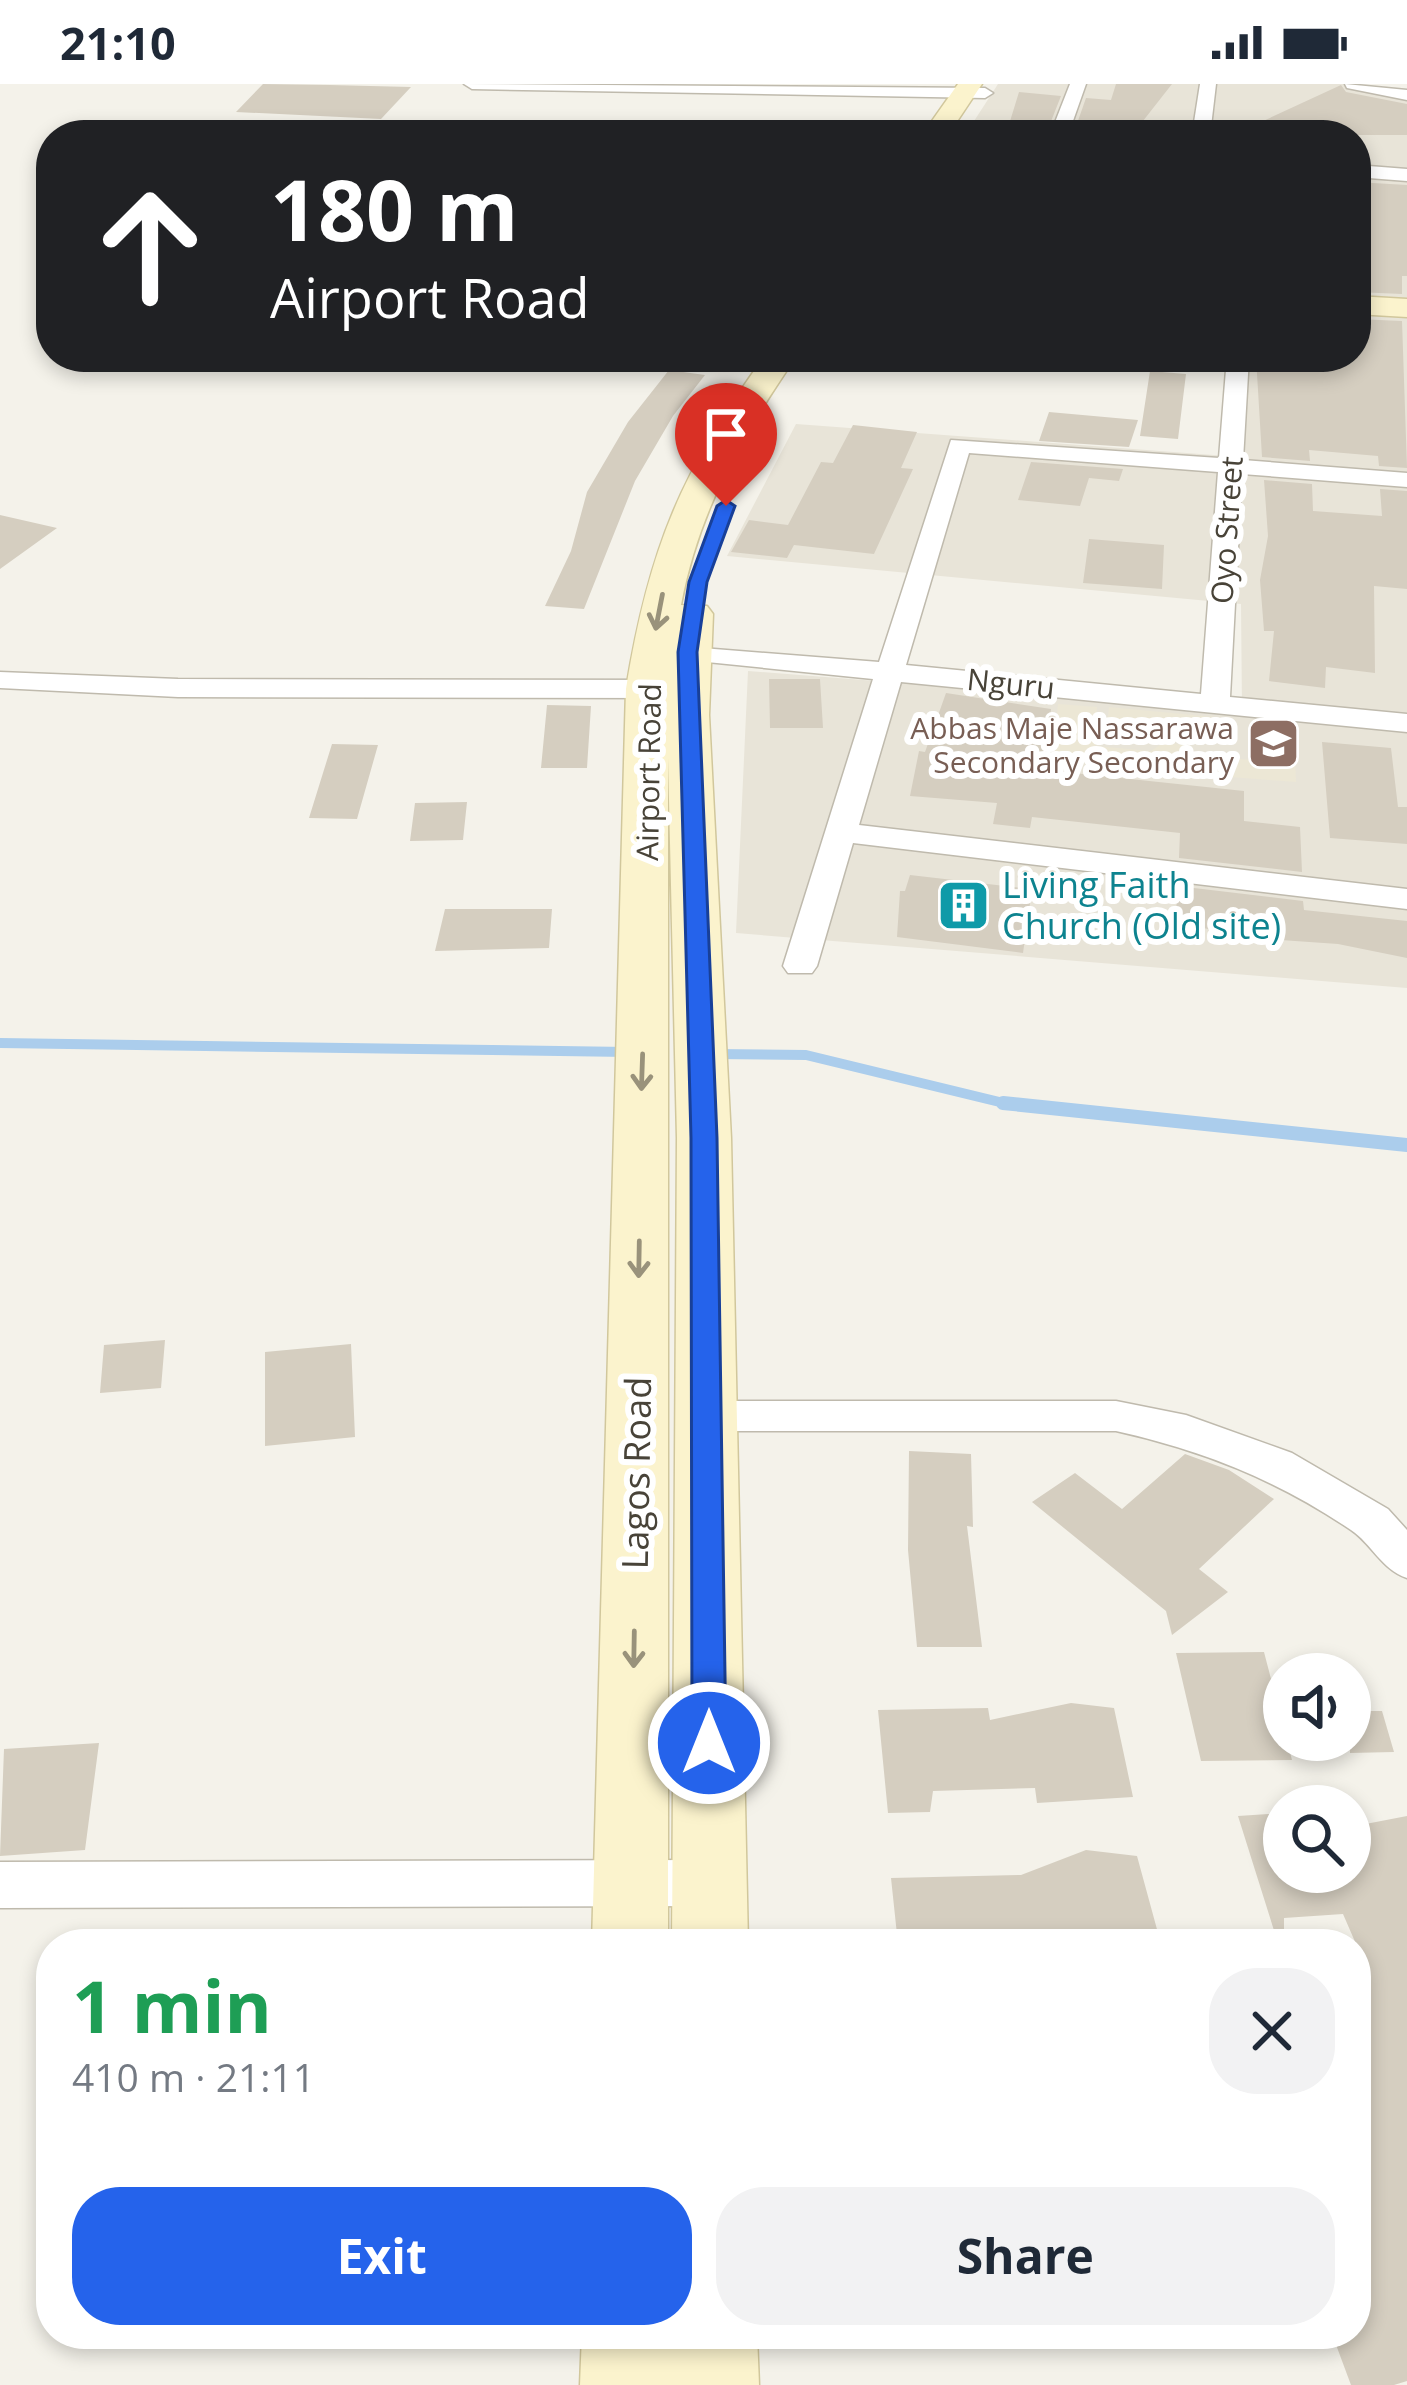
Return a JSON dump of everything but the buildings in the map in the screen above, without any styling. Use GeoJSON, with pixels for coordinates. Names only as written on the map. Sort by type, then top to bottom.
{"type":"FeatureCollection","features":[{"type":"Feature","properties":{"kind":"main road"},"geometry":{"type":"LineString","coordinates":[[949,120],[978,88]]}},
{"type":"Feature","properties":{"kind":"main road"},"geometry":{"type":"LineString","coordinates":[[964,120],[978,88]]}},
{"type":"Feature","properties":{"kind":"main road"},"geometry":{"type":"LineString","coordinates":[[1371,306],[1407,308]]}},
{"type":"Feature","properties":{"kind":"main road","name":"Airport Road"},"geometry":{"type":"LineString","coordinates":[[699,996],[674,676],[657,616],[691,510],[720,443],[770,372]]}},
{"type":"Feature","properties":{"kind":"main road","name":"Airport Road"},"geometry":{"type":"LineString","coordinates":[[644,1003],[674,676],[698,582],[726,506],[804,372]]}},
{"type":"Feature","properties":{"kind":"main road","name":"Lagos Road"},"geometry":{"type":"LineString","coordinates":[[699,996],[710,1913]]}},
{"type":"Feature","properties":{"kind":"main road","name":"Lagos Road"},"geometry":{"type":"LineString","coordinates":[[631,1914],[644,1003]]}},
{"type":"Feature","properties":{"kind":"main road"},"geometry":{"type":"LineString","coordinates":[[625,2385],[626,2349]]}},
{"type":"Feature","properties":{"kind":"main road"},"geometry":{"type":"LineString","coordinates":[[713,2349],[714,2385]]}},
{"type":"Feature","properties":{"kind":"street"},"geometry":{"type":"LineString","coordinates":[[472,84],[978,88]]}},
{"type":"Feature","properties":{"kind":"street"},"geometry":{"type":"LineString","coordinates":[[903,84],[978,88]]}},
{"type":"Feature","properties":{"kind":"street"},"geometry":{"type":"LineString","coordinates":[[1065,120],[1078,84]]}},
{"type":"Feature","properties":{"kind":"street"},"geometry":{"type":"LineString","coordinates":[[1204,120],[1208,84]]}},
{"type":"Feature","properties":{"kind":"street"},"geometry":{"type":"LineString","coordinates":[[1353,84],[1407,95]]}},
{"type":"Feature","properties":{"kind":"street"},"geometry":{"type":"LineString","coordinates":[[1371,172],[1407,175]]}},
{"type":"Feature","properties":{"kind":"street","name":"Oyo Street"},"geometry":{"type":"LineString","coordinates":[[1215,703],[1237,372]]}},
{"type":"Feature","properties":{"kind":"street"},"geometry":{"type":"LineString","coordinates":[[800,966],[886,671],[959,445],[1407,480]]}},
{"type":"Feature","properties":{"kind":"street","name":"Nguru"},"geometry":{"type":"LineString","coordinates":[[0,680],[178,688],[886,671],[1407,722]]}},
{"type":"Feature","properties":{"kind":"street"},"geometry":{"type":"LineString","coordinates":[[839,832],[1407,899]]}},
{"type":"Feature","properties":{"kind":"street"},"geometry":{"type":"LineString","coordinates":[[706,1415],[1116,1416],[1186,1431],[1277,1464],[1372,1521],[1407,1560]]}},
{"type":"Feature","properties":{"kind":"street"},"geometry":{"type":"LineString","coordinates":[[0,1885],[631,1914],[710,1913]]}},
{"type":"Feature","properties":{"kind":"shaded area"},"geometry":{"type":"Polygon","coordinates":[[[998,84],[1353,84],[1407,95],[1407,988],[736,933],[748,671],[1242,710],[1241,604],[727,556],[796,424],[1240,457],[1235,372],[1371,372],[1371,120],[975,120],[998,84]]]}},
{"type":"Feature","properties":{"kind":"shaded area","name":"Abbas Maje Nassarawa Secondary Secondary"},"geometry":{"type":"Polygon","coordinates":[[[1058,704],[1097,707],[1095,746],[1151,751],[1163,743],[1190,745],[1190,751],[1205,756],[1252,760],[1252,721],[1294,724],[1296,782],[1090,766],[1090,760],[1052,757],[1058,704]]]}},
{"type":"Feature","properties":{"kind":"shaded area","name":"Abbas Maje Nassarawa Secondary Secondary"},"geometry":{"type":"Polygon","coordinates":[[[1109,707],[1214,717],[1213,734],[1107,724],[1109,707]]]}},
{"type":"Feature","properties":{"kind":"waterway"},"geometry":{"type":"LineString","coordinates":[[0,1043],[628,1052]]}},
{"type":"Feature","properties":{"kind":"waterway"},"geometry":{"type":"LineString","coordinates":[[714,1054],[806,1055],[1004,1103]]}},
{"type":"Feature","properties":{"kind":"waterway"},"geometry":{"type":"LineString","coordinates":[[1004,1103],[1407,1145]]}},
{"type":"Feature","properties":{"kind":"waterway"},"geometry":{"type":"LineString","coordinates":[[1004,1103],[1016,1106]]}},
{"type":"Feature","properties":{"kind":"place","name":"Abbas Maje Nassarawa Secondary Secondary"},"geometry":{"type":"Point","coordinates":[1273,744]}},
{"type":"Feature","properties":{"kind":"place","name":"Living Faith Church (Old site)"},"geometry":{"type":"Point","coordinates":[963,905]}},
{"type":"Feature","properties":{"kind":"route"},"geometry":{"type":"LineString","coordinates":[[709,1743],[704,1138],[687,652],[698,582],[726,506]]}}]}
